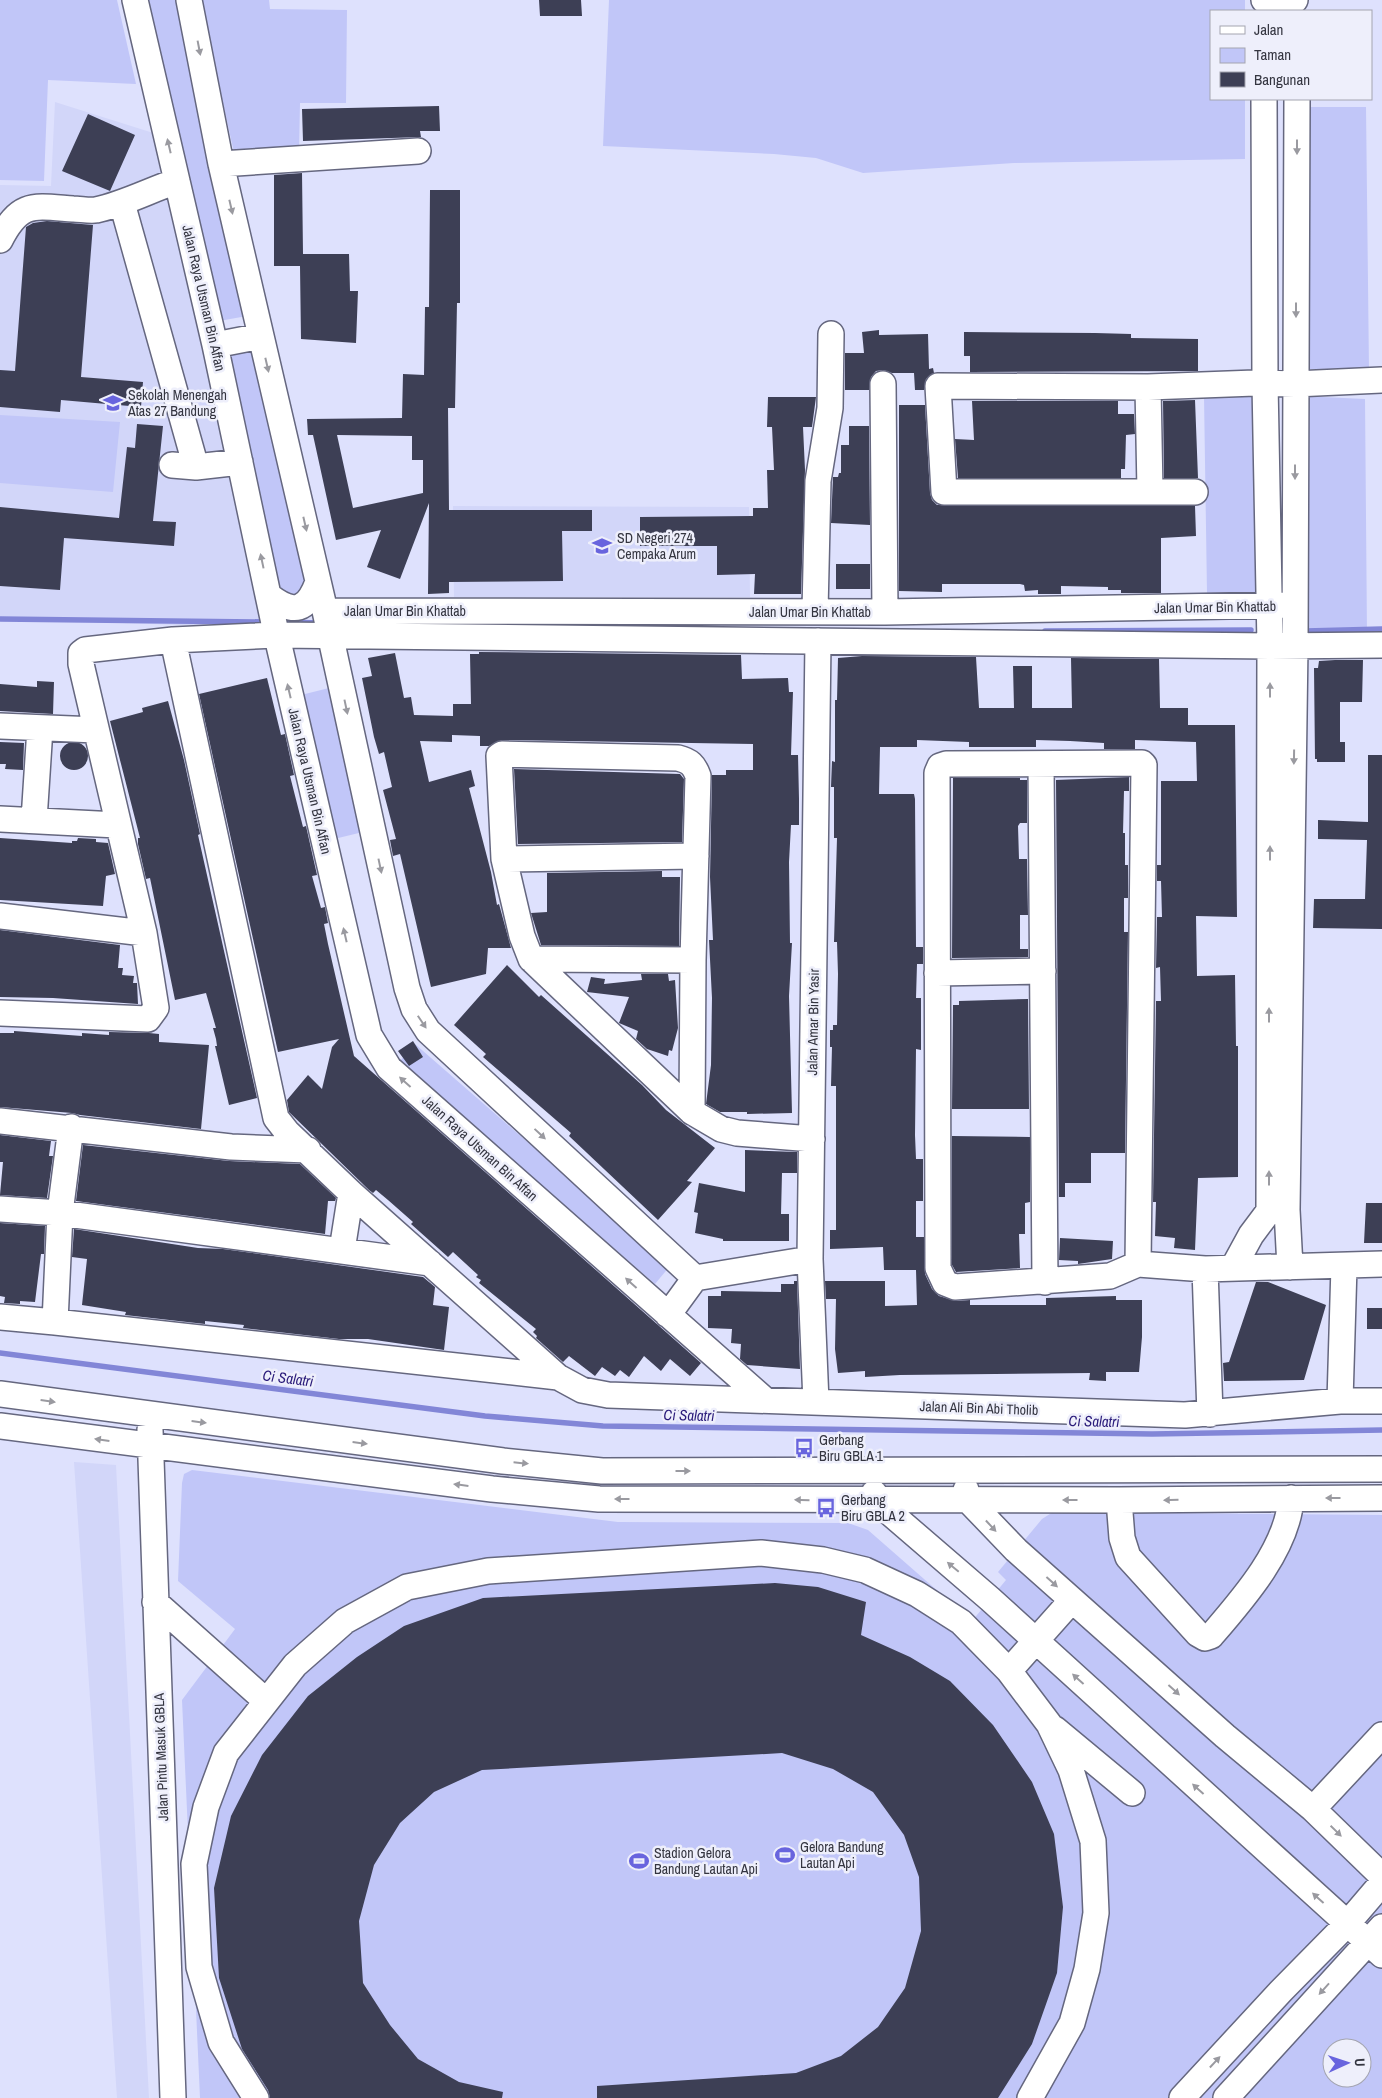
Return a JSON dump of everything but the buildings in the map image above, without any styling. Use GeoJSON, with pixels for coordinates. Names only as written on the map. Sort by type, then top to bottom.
{"type":"FeatureCollection","features":[{"type":"Feature","properties":{"kind":"street","name":"Jalan Raya Utsman Bin Affan"},"geometry":{"type":"LineString","coordinates":[[135,0],[167,184],[216,345],[273,617],[365,1021],[376,1047],[389,1068],[765,1400]]}},
{"type":"Feature","properties":{"kind":"street"},"geometry":{"type":"LineString","coordinates":[[189,0],[221,164],[318,582],[407,988],[420,1019],[428,1030],[695,1278]]}},
{"type":"Feature","properties":{"kind":"street"},"geometry":{"type":"LineString","coordinates":[[1264,0],[1282,4],[1296,0]]}},
{"type":"Feature","properties":{"kind":"street"},"geometry":{"type":"LineString","coordinates":[[1264,100],[1265,383],[1278,1211],[1290,1267]]}},
{"type":"Feature","properties":{"kind":"street"},"geometry":{"type":"LineString","coordinates":[[1233,1268],[1251,1235],[1278,1211],[1295,646],[1297,100]]}},
{"type":"Feature","properties":{"kind":"street"},"geometry":{"type":"LineString","coordinates":[[221,164],[418,151]]}},
{"type":"Feature","properties":{"kind":"street"},"geometry":{"type":"LineString","coordinates":[[0,240],[9,223],[20,212],[38,206],[94,210],[122,203],[167,184]]}},
{"type":"Feature","properties":{"kind":"street"},"geometry":{"type":"LineString","coordinates":[[122,203],[184,466],[240,462]]}},
{"type":"Feature","properties":{"kind":"street","name":"Jalan Amar Bin Yasir"},"geometry":{"type":"LineString","coordinates":[[816,1402],[810,1259],[812,1139],[810,611],[818,481],[830,408],[831,334]]}},
{"type":"Feature","properties":{"kind":"street"},"geometry":{"type":"LineString","coordinates":[[216,345],[261,336]]}},
{"type":"Feature","properties":{"kind":"street"},"geometry":{"type":"LineString","coordinates":[[1195,492],[944,492],[938,389],[941,385],[1148,387],[1382,380]]}},
{"type":"Feature","properties":{"kind":"street"},"geometry":{"type":"LineString","coordinates":[[883,384],[885,612]]}},
{"type":"Feature","properties":{"kind":"street"},"geometry":{"type":"LineString","coordinates":[[1148,387],[1150,491]]}},
{"type":"Feature","properties":{"kind":"street"},"geometry":{"type":"LineString","coordinates":[[0,1013],[148,1019],[156,1008],[144,933],[117,825],[81,664],[81,653],[89,650],[174,640],[273,617],[289,608],[300,608],[314,594],[318,582]]}},
{"type":"Feature","properties":{"kind":"street","name":"Jalan Umar Bin Khattab"},"geometry":{"type":"LineString","coordinates":[[327,622],[810,611],[885,612],[1295,605]]}},
{"type":"Feature","properties":{"kind":"street"},"geometry":{"type":"LineString","coordinates":[[273,617],[327,622]]}},
{"type":"Feature","properties":{"kind":"street","name":"Jalan Umar Bin Khattab"},"geometry":{"type":"LineString","coordinates":[[327,622],[811,641],[1270,646],[1382,645]]}},
{"type":"Feature","properties":{"kind":"street"},"geometry":{"type":"LineString","coordinates":[[174,640],[272,1106],[279,1124],[351,1193],[558,1377]]}},
{"type":"Feature","properties":{"kind":"street"},"geometry":{"type":"LineString","coordinates":[[0,726],[96,730]]}},
{"type":"Feature","properties":{"kind":"street"},"geometry":{"type":"LineString","coordinates":[[34,820],[40,728]]}},
{"type":"Feature","properties":{"kind":"street"},"geometry":{"type":"LineString","coordinates":[[692,1112],[692,960],[698,776],[694,766],[687,760],[502,754],[497,759],[504,858],[522,936],[530,959],[692,1112],[721,1129],[737,1133],[812,1139]]}},
{"type":"Feature","properties":{"kind":"street"},"geometry":{"type":"LineString","coordinates":[[1138,1264],[1144,765],[1142,763],[946,764],[938,770],[937,973],[938,1268],[941,1278],[945,1283],[955,1287],[1110,1276],[1138,1264],[1205,1269],[1382,1264]]}},
{"type":"Feature","properties":{"kind":"street"},"geometry":{"type":"LineString","coordinates":[[1041,764],[1045,1282]]}},
{"type":"Feature","properties":{"kind":"street"},"geometry":{"type":"LineString","coordinates":[[0,819],[117,825]]}},
{"type":"Feature","properties":{"kind":"street"},"geometry":{"type":"LineString","coordinates":[[504,858],[696,856]]}},
{"type":"Feature","properties":{"kind":"street"},"geometry":{"type":"LineString","coordinates":[[0,916],[144,933]]}},
{"type":"Feature","properties":{"kind":"street"},"geometry":{"type":"LineString","coordinates":[[530,959],[692,960]]}},
{"type":"Feature","properties":{"kind":"street"},"geometry":{"type":"LineString","coordinates":[[937,973],[1043,971]]}},
{"type":"Feature","properties":{"kind":"street"},"geometry":{"type":"LineString","coordinates":[[262,1150],[272,1106]]}},
{"type":"Feature","properties":{"kind":"street"},"geometry":{"type":"LineString","coordinates":[[0,1121],[70,1127],[262,1150],[308,1150]]}},
{"type":"Feature","properties":{"kind":"street"},"geometry":{"type":"LineString","coordinates":[[55,1322],[60,1214],[70,1127]]}},
{"type":"Feature","properties":{"kind":"street"},"geometry":{"type":"LineString","coordinates":[[342,1250],[351,1193]]}},
{"type":"Feature","properties":{"kind":"street"},"geometry":{"type":"LineString","coordinates":[[0,1209],[60,1214],[430,1263]]}},
{"type":"Feature","properties":{"kind":"street"},"geometry":{"type":"LineString","coordinates":[[668,1315],[695,1278],[810,1259]]}},
{"type":"Feature","properties":{"kind":"street"},"geometry":{"type":"LineString","coordinates":[[1340,1401],[1344,1266]]}},
{"type":"Feature","properties":{"kind":"street"},"geometry":{"type":"LineString","coordinates":[[1205,1269],[1210,1414]]}},
{"type":"Feature","properties":{"kind":"street"},"geometry":{"type":"LineString","coordinates":[[0,1317],[558,1377]]}},
{"type":"Feature","properties":{"kind":"street","name":"Jalan Ali Bin Abi Tholib"},"geometry":{"type":"LineString","coordinates":[[558,1377],[582,1390],[608,1395],[1210,1414],[1340,1401],[1382,1401]]}},
{"type":"Feature","properties":{"kind":"street"},"geometry":{"type":"LineString","coordinates":[[0,1394],[151,1416],[503,1461],[592,1470],[1382,1469]]}},
{"type":"Feature","properties":{"kind":"street","name":"Jalan Pintu Masuk GBLA"},"geometry":{"type":"LineString","coordinates":[[151,1416],[150,1446],[155,1602],[173,2098]]}},
{"type":"Feature","properties":{"kind":"street"},"geometry":{"type":"LineString","coordinates":[[0,1426],[492,1489],[590,1498],[875,1500],[1382,1498]]}},
{"type":"Feature","properties":{"kind":"street"},"geometry":{"type":"LineString","coordinates":[[873,1470],[875,1500],[990,1598],[1347,1924],[1377,1942],[1304,2010],[1226,2098]]}},
{"type":"Feature","properties":{"kind":"street"},"geometry":{"type":"LineString","coordinates":[[963,1470],[968,1500],[1016,1550],[1226,1736],[1313,1809],[1382,1876]]}},
{"type":"Feature","properties":{"kind":"street"},"geometry":{"type":"LineString","coordinates":[[1119,1500],[1122,1538],[1128,1557],[1198,1634],[1205,1638],[1212,1636],[1240,1604],[1278,1545],[1290,1515],[1291,1498]]}},
{"type":"Feature","properties":{"kind":"street"},"geometry":{"type":"LineString","coordinates":[[256,2098],[221,2042],[199,1967],[194,1864],[206,1807],[226,1753],[295,1665],[345,1621],[408,1587],[488,1570],[761,1553],[823,1560],[865,1570],[917,1594],[961,1622],[1009,1671],[1050,1724],[1132,1792]]}},
{"type":"Feature","properties":{"kind":"street"},"geometry":{"type":"LineString","coordinates":[[1009,1671],[1072,1600]]}},
{"type":"Feature","properties":{"kind":"street"},"geometry":{"type":"LineString","coordinates":[[155,1602],[266,1700]]}},
{"type":"Feature","properties":{"kind":"street"},"geometry":{"type":"LineString","coordinates":[[1033,2097],[1072,2023],[1087,1969],[1096,1912],[1093,1840],[1071,1770],[1050,1724]]}},
{"type":"Feature","properties":{"kind":"street"},"geometry":{"type":"LineString","coordinates":[[1313,1809],[1382,1735]]}},
{"type":"Feature","properties":{"kind":"street"},"geometry":{"type":"LineString","coordinates":[[1182,2098],[1281,1991],[1347,1924],[1382,1883]]}},
{"type":"Feature","properties":{"kind":"street"},"geometry":{"type":"LineString","coordinates":[[1281,1991],[1304,2010]]}},
{"type":"Feature","properties":{"kind":"shaded area","name":"Sekolah Menengah Atas 27 Bandung"},"geometry":{"type":"Polygon","coordinates":[[[55,102],[166,137],[275,628],[0,619],[0,185],[51,186],[55,102]]]}},
{"type":"Feature","properties":{"kind":"shaded area","name":"SD Negeri 274 Cempaka Arum"},"geometry":{"type":"Polygon","coordinates":[[[453,506],[749,507],[750,597],[454,597],[453,506]]]}},
{"type":"Feature","properties":{"kind":"shaded area"},"geometry":{"type":"Polygon","coordinates":[[[74,1462],[116,1465],[149,2098],[117,2098],[74,1462]]]}},
{"type":"Feature","properties":{"kind":"green space"},"geometry":{"type":"Polygon","coordinates":[[[0,0],[117,0],[136,84],[48,80],[44,181],[0,180],[0,0]]]}},
{"type":"Feature","properties":{"kind":"green space"},"geometry":{"type":"Polygon","coordinates":[[[146,0],[179,0],[247,316],[219,321],[146,0]]]}},
{"type":"Feature","properties":{"kind":"green space"},"geometry":{"type":"Polygon","coordinates":[[[200,0],[269,0],[270,9],[347,10],[346,103],[300,103],[299,153],[235,157],[200,0]]]}},
{"type":"Feature","properties":{"kind":"green space"},"geometry":{"type":"Polygon","coordinates":[[[609,0],[1245,0],[1245,10],[1210,10],[1210,100],[1245,100],[1245,159],[1014,163],[863,173],[816,158],[774,154],[603,146],[609,0]]]}},
{"type":"Feature","properties":{"kind":"green space"},"geometry":{"type":"Polygon","coordinates":[[[1304,107],[1366,107],[1369,371],[1303,369],[1304,107]]]}},
{"type":"Feature","properties":{"kind":"green space"},"geometry":{"type":"Polygon","coordinates":[[[255,348],[308,587],[300,599],[278,593],[225,353],[255,348]]]}},
{"type":"Feature","properties":{"kind":"green space"},"geometry":{"type":"Polygon","coordinates":[[[1204,396],[1260,396],[1261,592],[1207,593],[1204,396]]]}},
{"type":"Feature","properties":{"kind":"green space"},"geometry":{"type":"Polygon","coordinates":[[[1301,396],[1365,399],[1367,634],[1302,637],[1301,396]]]}},
{"type":"Feature","properties":{"kind":"green space"},"geometry":{"type":"Polygon","coordinates":[[[0,415],[120,422],[113,492],[0,483],[0,415]]]}},
{"type":"Feature","properties":{"kind":"green space"},"geometry":{"type":"Polygon","coordinates":[[[329,688],[363,832],[334,839],[301,695],[329,688]]]}},
{"type":"Feature","properties":{"kind":"green space"},"geometry":{"type":"Polygon","coordinates":[[[415,1044],[670,1266],[655,1284],[399,1062],[415,1044]]]}},
{"type":"Feature","properties":{"kind":"green space","name":"Gelora Bandung Lautan Api"},"geometry":{"type":"Polygon","coordinates":[[[192,1470],[618,1522],[848,1523],[868,1530],[972,1621],[1006,1580],[998,1572],[1042,1519],[1053,1512],[1382,1515],[1382,2098],[200,2098],[182,1700],[235,1629],[178,1581],[184,1474],[192,1470]]]}},
{"type":"Feature","properties":{"kind":"waterway"},"geometry":{"type":"LineString","coordinates":[[0,619],[267,622]]}},
{"type":"Feature","properties":{"kind":"waterway"},"geometry":{"type":"LineString","coordinates":[[279,622],[322,623]]}},
{"type":"Feature","properties":{"kind":"waterway"},"geometry":{"type":"LineString","coordinates":[[1306,631],[1382,629]]}},
{"type":"Feature","properties":{"kind":"waterway"},"geometry":{"type":"LineString","coordinates":[[1045,631],[1251,630]]}},
{"type":"Feature","properties":{"kind":"waterway","name":"Ci Salatri"},"geometry":{"type":"LineString","coordinates":[[0,1353],[485,1416],[603,1426],[1152,1434],[1382,1430]]}},
{"type":"Feature","properties":{"kind":"place","name":"Sekolah Menengah Atas 27 Bandung"},"geometry":{"type":"Point","coordinates":[113,403]}},
{"type":"Feature","properties":{"kind":"place","name":"SD Negeri 274 Cempaka Arum"},"geometry":{"type":"Point","coordinates":[602,546]}},
{"type":"Feature","properties":{"kind":"place","name":"Gerbang Biru GBLA 1"},"geometry":{"type":"Point","coordinates":[804,1448]}},
{"type":"Feature","properties":{"kind":"place","name":"Gerbang Biru GBLA 2"},"geometry":{"type":"Point","coordinates":[826,1508]}},
{"type":"Feature","properties":{"kind":"place","name":"Gelora Bandung Lautan Api"},"geometry":{"type":"Point","coordinates":[785,1855]}},
{"type":"Feature","properties":{"kind":"place","name":"Stadion Gelora Bandung Lautan Api"},"geometry":{"type":"Point","coordinates":[639,1861]}}]}
